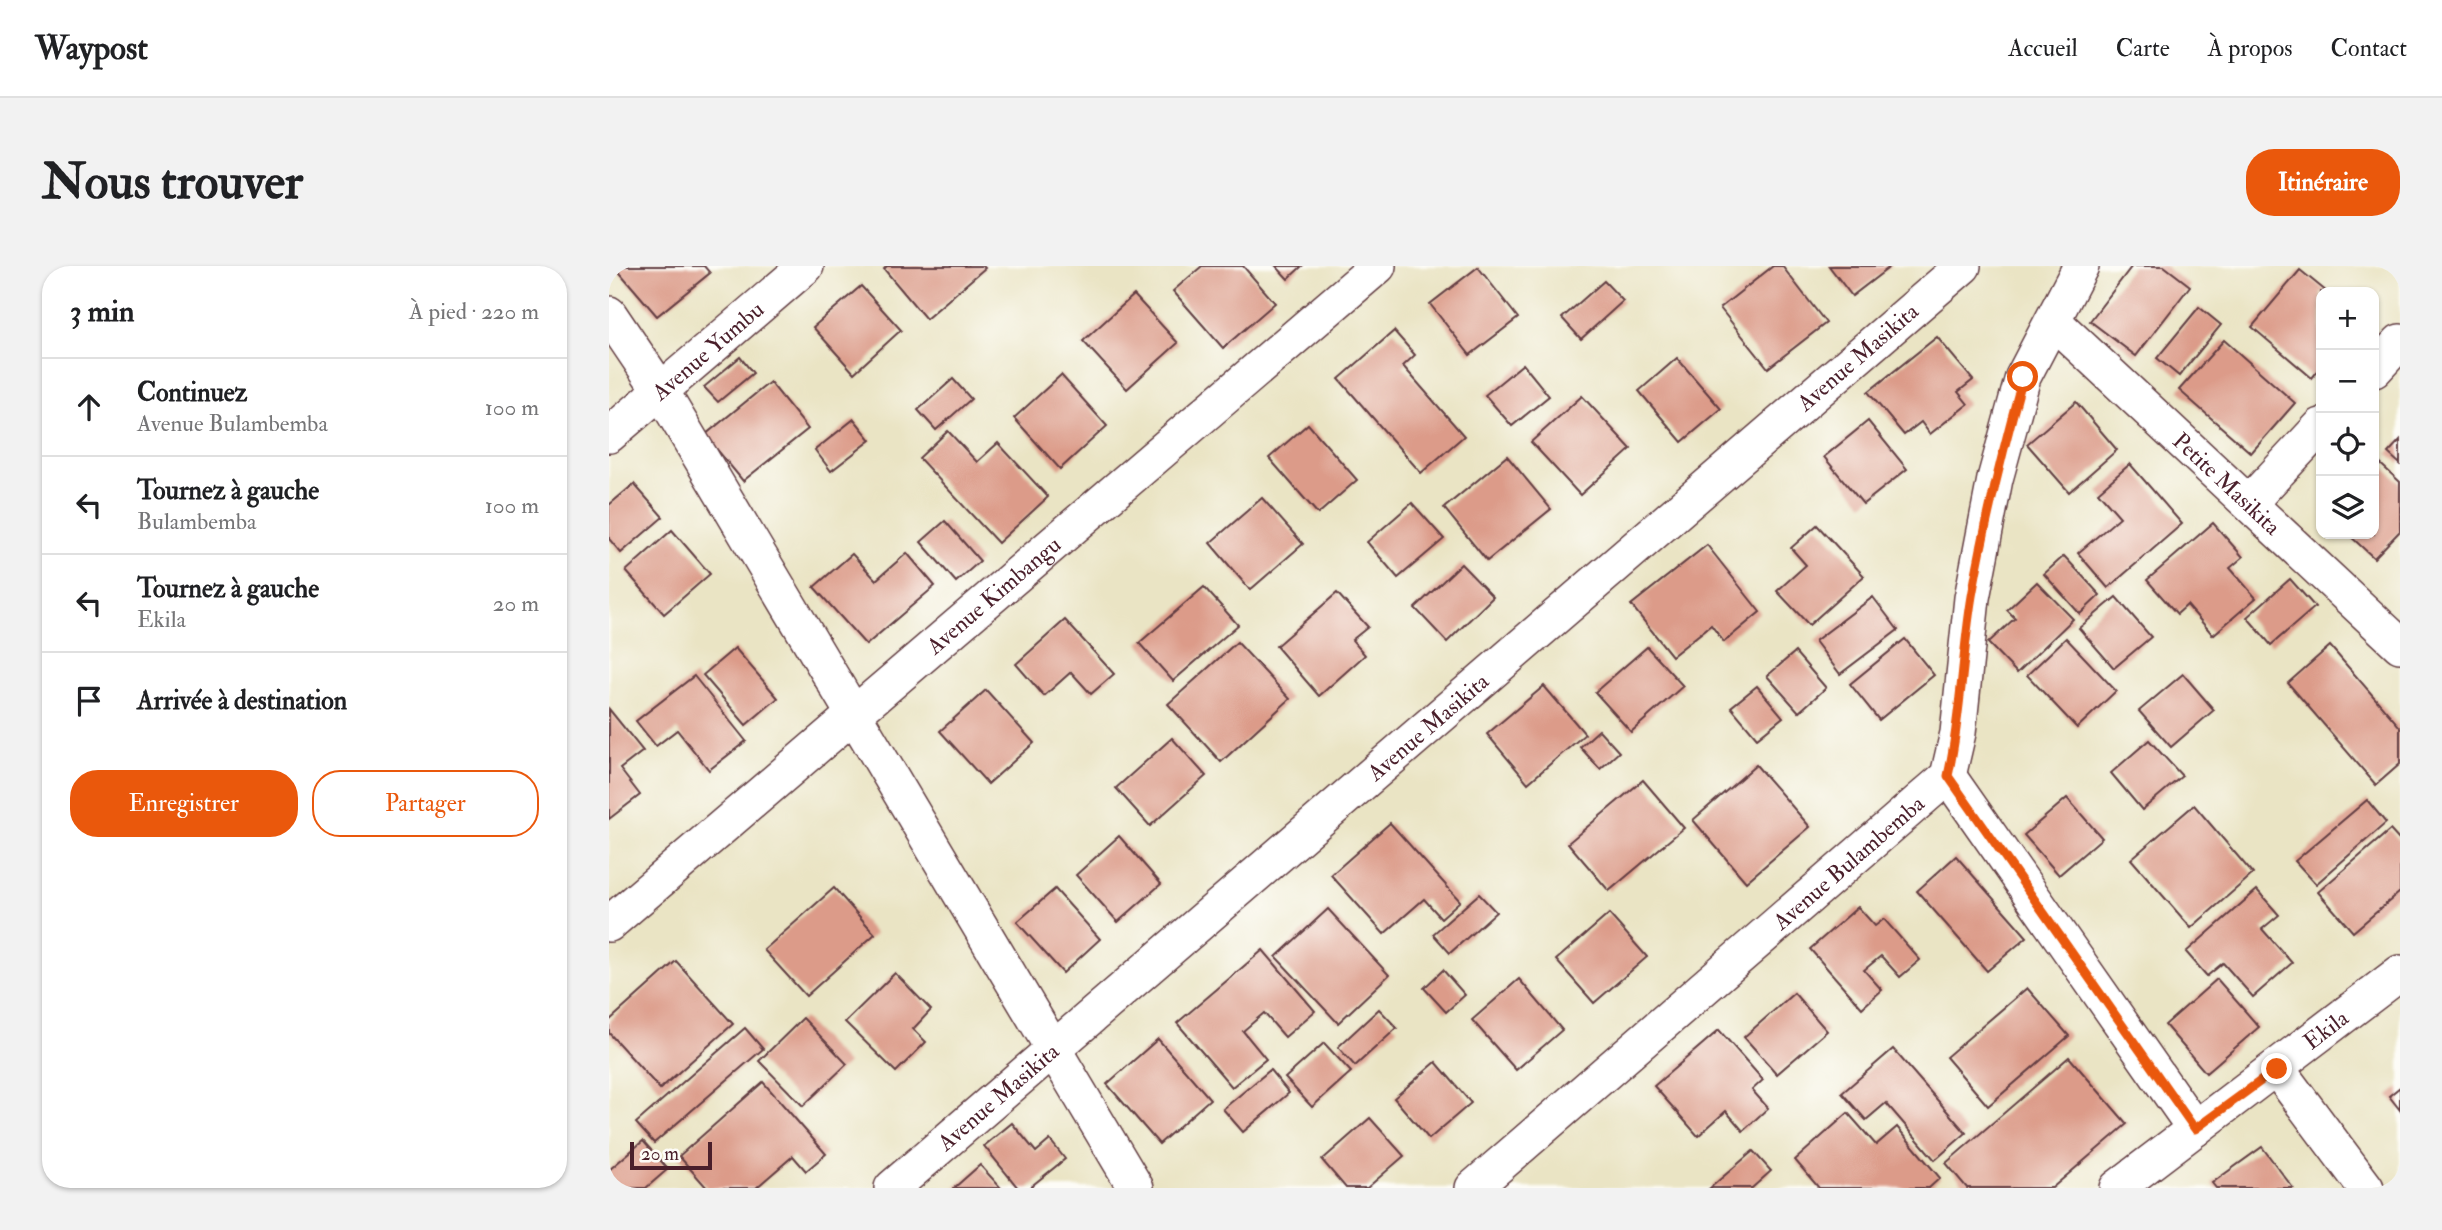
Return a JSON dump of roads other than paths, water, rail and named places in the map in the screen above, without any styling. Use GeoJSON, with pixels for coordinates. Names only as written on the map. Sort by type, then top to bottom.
{"type":"FeatureCollection","features":[{"type":"Feature","properties":{"kind":"street","name":"Avenue Yumbu"},"geometry":{"type":"LineString","coordinates":[[609,435],[806,266]]}},
{"type":"Feature","properties":{"kind":"street","name":"Avenue Kimbangu"},"geometry":{"type":"LineString","coordinates":[[609,924],[1378,266]]}},
{"type":"Feature","properties":{"kind":"street","name":"Avenue Masikita"},"geometry":{"type":"LineString","coordinates":[[892,1188],[1963,266]]}},
{"type":"Feature","properties":{"kind":"street"},"geometry":{"type":"LineString","coordinates":[[2081,266],[2023,377],[1995,479],[1972,598],[1958,733],[1948,776],[2195,1129]]}},
{"type":"Feature","properties":{"kind":"street"},"geometry":{"type":"LineString","coordinates":[[609,314],[661,391],[1136,1188]]}},
{"type":"Feature","properties":{"kind":"street","name":"Petite Masikita"},"geometry":{"type":"LineString","coordinates":[[2053,321],[2400,645]]}},
{"type":"Feature","properties":{"kind":"street"},"geometry":{"type":"LineString","coordinates":[[2379,365],[2400,342]]}},
{"type":"Feature","properties":{"kind":"street"},"geometry":{"type":"LineString","coordinates":[[2249,503],[2316,431]]}},
{"type":"Feature","properties":{"kind":"street","name":"Avenue Bulambemba"},"geometry":{"type":"LineString","coordinates":[[1473,1188],[1948,776]]}},
{"type":"Feature","properties":{"kind":"street","name":"Ekila"},"geometry":{"type":"LineString","coordinates":[[2117,1188],[2400,974]]}},
{"type":"Feature","properties":{"kind":"street"},"geometry":{"type":"LineString","coordinates":[[2277,1069],[2365,1188]]}}]}
